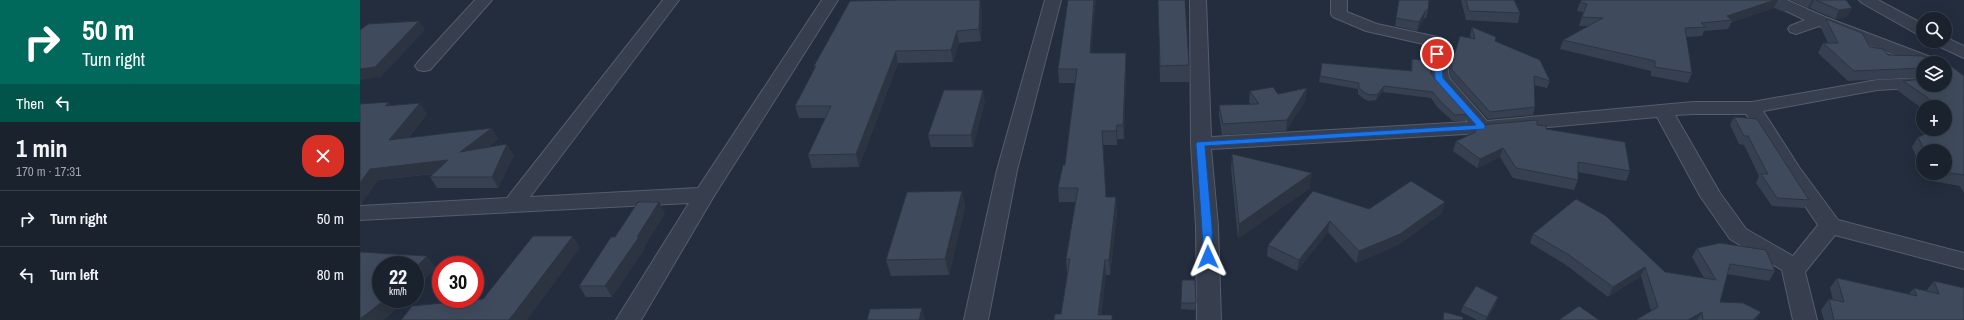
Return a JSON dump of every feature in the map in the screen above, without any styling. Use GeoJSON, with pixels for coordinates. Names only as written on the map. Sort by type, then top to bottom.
{"type":"FeatureCollection","features":[{"type":"Feature","properties":{"kind":"street"},"geometry":{"type":"LineString","coordinates":[[424,66],[484,0]]}},
{"type":"Feature","properties":{"kind":"street"},"geometry":{"type":"LineString","coordinates":[[513,205],[671,0]]}},
{"type":"Feature","properties":{"kind":"street"},"geometry":{"type":"LineString","coordinates":[[628,320],[704,195],[830,0]]}},
{"type":"Feature","properties":{"kind":"street"},"geometry":{"type":"LineString","coordinates":[[976,320],[1007,170],[1053,0]]}},
{"type":"Feature","properties":{"kind":"street"},"geometry":{"type":"LineString","coordinates":[[1198,0],[1200,144],[1207,226],[1209,320]]}},
{"type":"Feature","properties":{"kind":"street"},"geometry":{"type":"LineString","coordinates":[[1339,0],[1339,14],[1372,28],[1436,42],[1440,79],[1482,127]]}},
{"type":"Feature","properties":{"kind":"street"},"geometry":{"type":"LineString","coordinates":[[1774,0],[1819,20],[1916,58]]}},
{"type":"Feature","properties":{"kind":"street"},"geometry":{"type":"LineString","coordinates":[[1867,0],[1916,27]]}},
{"type":"Feature","properties":{"kind":"street"},"geometry":{"type":"LineString","coordinates":[[1796,29],[1819,20]]}},
{"type":"Feature","properties":{"kind":"street"},"geometry":{"type":"LineString","coordinates":[[1952,46],[1964,53]]}},
{"type":"Feature","properties":{"kind":"street"},"geometry":{"type":"LineString","coordinates":[[1200,144],[1482,127],[1693,108],[1752,108],[1877,85],[1916,83]]}},
{"type":"Feature","properties":{"kind":"street"},"geometry":{"type":"LineString","coordinates":[[1752,108],[1791,171],[1830,226],[1964,261]]}},
{"type":"Feature","properties":{"kind":"street"},"geometry":{"type":"LineString","coordinates":[[1663,111],[1710,196],[1738,234],[1796,268]]}},
{"type":"Feature","properties":{"kind":"street"},"geometry":{"type":"LineString","coordinates":[[360,213],[704,195]]}},
{"type":"Feature","properties":{"kind":"street"},"geometry":{"type":"LineString","coordinates":[[1805,320],[1793,271],[1830,226]]}},
{"type":"Feature","properties":{"kind":"building"},"geometry":{"type":"Polygon","coordinates":[[[980,0],[979,29],[957,31],[951,50],[896,51],[856,154],[808,155],[831,106],[795,106],[816,66],[814,66],[850,1],[980,0]]]}},
{"type":"Feature","properties":{"kind":"building"},"geometry":{"type":"Polygon","coordinates":[[[1068,0],[1094,0],[1090,53],[1126,53],[1123,125],[1117,125],[1116,131],[1102,131],[1106,197],[1116,197],[1109,260],[1105,260],[1098,315],[1112,315],[1112,320],[1054,320],[1055,314],[1061,314],[1070,259],[1066,259],[1078,188],[1058,188],[1063,165],[1065,165],[1077,69],[1058,69],[1068,0]]]}},
{"type":"Feature","properties":{"kind":"building"},"geometry":{"type":"Polygon","coordinates":[[[1158,0],[1185,0],[1189,65],[1160,66],[1158,0]]]}},
{"type":"Feature","properties":{"kind":"building"},"geometry":{"type":"Polygon","coordinates":[[[1399,0],[1429,0],[1428,10],[1426,10],[1419,22],[1396,18],[1399,0]]]}},
{"type":"Feature","properties":{"kind":"building"},"geometry":{"type":"Polygon","coordinates":[[[1466,0],[1514,0],[1520,13],[1469,11],[1466,0]]]}},
{"type":"Feature","properties":{"kind":"building"},"geometry":{"type":"Polygon","coordinates":[[[1582,0],[1775,0],[1727,16],[1732,20],[1701,23],[1706,27],[1685,28],[1692,73],[1655,67],[1655,61],[1563,40],[1603,18],[1582,17],[1587,4],[1580,2],[1582,0]]]}},
{"type":"Feature","properties":{"kind":"building"},"geometry":{"type":"Polygon","coordinates":[[[1816,0],[1846,0],[1852,8],[1839,10],[1816,0]]]}},
{"type":"Feature","properties":{"kind":"building"},"geometry":{"type":"Polygon","coordinates":[[[1826,19],[1862,33],[1870,47],[1883,49],[1888,55],[1922,56],[1916,56],[1916,68],[1854,71],[1823,43],[1838,43],[1826,19]]]}},
{"type":"Feature","properties":{"kind":"building"},"geometry":{"type":"Polygon","coordinates":[[[419,21],[375,67],[360,69],[360,30],[368,24],[419,21]]]}},
{"type":"Feature","properties":{"kind":"building"},"geometry":{"type":"Polygon","coordinates":[[[1472,27],[1496,37],[1495,41],[1540,60],[1550,81],[1534,76],[1535,107],[1490,112],[1452,70],[1451,59],[1453,53],[1455,53],[1460,36],[1475,39],[1472,27]]]}},
{"type":"Feature","properties":{"kind":"building"},"geometry":{"type":"Polygon","coordinates":[[[1412,59],[1430,61],[1431,74],[1467,114],[1455,115],[1433,92],[1384,86],[1378,94],[1370,95],[1359,88],[1359,83],[1320,76],[1322,63],[1412,71],[1412,59]]]}},
{"type":"Feature","properties":{"kind":"building"},"geometry":{"type":"Polygon","coordinates":[[[1952,67],[1964,76],[1964,175],[1952,173],[1952,144],[1922,144],[1918,137],[1952,136],[1952,100],[1929,100],[1920,92],[1952,92],[1952,67]]]}},
{"type":"Feature","properties":{"kind":"building"},"geometry":{"type":"Polygon","coordinates":[[[1916,80],[1916,90],[1903,81],[1916,80]]]}},
{"type":"Feature","properties":{"kind":"building"},"geometry":{"type":"Polygon","coordinates":[[[1273,87],[1278,94],[1307,88],[1287,120],[1223,124],[1219,105],[1259,104],[1250,91],[1273,87]]]}},
{"type":"Feature","properties":{"kind":"building"},"geometry":{"type":"Polygon","coordinates":[[[944,90],[983,90],[971,135],[928,135],[944,90]]]}},
{"type":"Feature","properties":{"kind":"building"},"geometry":{"type":"Polygon","coordinates":[[[389,102],[385,106],[420,103],[389,140],[492,128],[460,152],[507,144],[492,177],[430,177],[448,160],[370,169],[360,183],[360,104],[389,102]]]}},
{"type":"Feature","properties":{"kind":"building"},"geometry":{"type":"Polygon","coordinates":[[[1734,117],[1757,119],[1809,200],[1777,198],[1761,174],[1768,174],[1748,136],[1744,136],[1734,117]]]}},
{"type":"Feature","properties":{"kind":"building"},"geometry":{"type":"Polygon","coordinates":[[[1537,120],[1537,125],[1546,126],[1546,129],[1625,142],[1630,171],[1578,162],[1578,180],[1516,168],[1503,148],[1480,159],[1456,141],[1476,132],[1470,126],[1537,120]]]}},
{"type":"Feature","properties":{"kind":"building"},"geometry":{"type":"Polygon","coordinates":[[[1232,154],[1312,173],[1239,224],[1232,154]]]}},
{"type":"Feature","properties":{"kind":"building"},"geometry":{"type":"Polygon","coordinates":[[[1411,181],[1445,202],[1400,234],[1359,251],[1330,221],[1299,260],[1268,245],[1313,191],[1369,209],[1411,181]]]}},
{"type":"Feature","properties":{"kind":"building"},"geometry":{"type":"Polygon","coordinates":[[[962,191],[945,259],[886,260],[907,192],[962,191]]]}},
{"type":"Feature","properties":{"kind":"building"},"geometry":{"type":"Polygon","coordinates":[[[1576,199],[1606,216],[1665,272],[1716,280],[1697,248],[1720,243],[1766,250],[1775,271],[1730,264],[1720,302],[1743,303],[1761,312],[1753,320],[1703,320],[1702,312],[1688,320],[1636,320],[1658,307],[1645,267],[1613,287],[1569,255],[1533,234],[1576,199]]]}},
{"type":"Feature","properties":{"kind":"building"},"geometry":{"type":"Polygon","coordinates":[[[638,202],[659,202],[637,237],[639,237],[605,286],[579,286],[611,237],[615,237],[638,202]]]}},
{"type":"Feature","properties":{"kind":"building"},"geometry":{"type":"Polygon","coordinates":[[[533,236],[573,236],[509,320],[401,320],[410,308],[424,308],[424,305],[432,304],[432,308],[484,308],[484,298],[533,236]]]}},
{"type":"Feature","properties":{"kind":"building"},"geometry":{"type":"Polygon","coordinates":[[[360,252],[427,256],[424,259],[424,256],[372,256],[372,308],[374,308],[360,319],[360,252]]]}},
{"type":"Feature","properties":{"kind":"building"},"geometry":{"type":"Polygon","coordinates":[[[1837,278],[1917,296],[1914,288],[1939,294],[1934,281],[1964,288],[1964,320],[1834,320],[1829,299],[1844,302],[1837,278]]]}},
{"type":"Feature","properties":{"kind":"building"},"geometry":{"type":"Polygon","coordinates":[[[1182,280],[1195,280],[1196,303],[1181,303],[1182,280]]]}},
{"type":"Feature","properties":{"kind":"building"},"geometry":{"type":"Polygon","coordinates":[[[1476,286],[1498,297],[1487,317],[1463,306],[1476,286]]]}},
{"type":"Feature","properties":{"kind":"building"},"geometry":{"type":"Polygon","coordinates":[[[1579,306],[1599,320],[1559,320],[1579,306]]]}},
{"type":"Feature","properties":{"kind":"building"},"geometry":{"type":"Polygon","coordinates":[[[922,308],[919,320],[867,320],[870,309],[922,308]]]}},
{"type":"Feature","properties":{"kind":"building"},"geometry":{"type":"Polygon","coordinates":[[[1444,312],[1463,317],[1463,320],[1443,320],[1444,312]]]}},
{"type":"Feature","properties":{"kind":"route"},"geometry":{"type":"LineString","coordinates":[[1208,257],[1200,144],[1482,127],[1440,79],[1437,54]]}}]}
